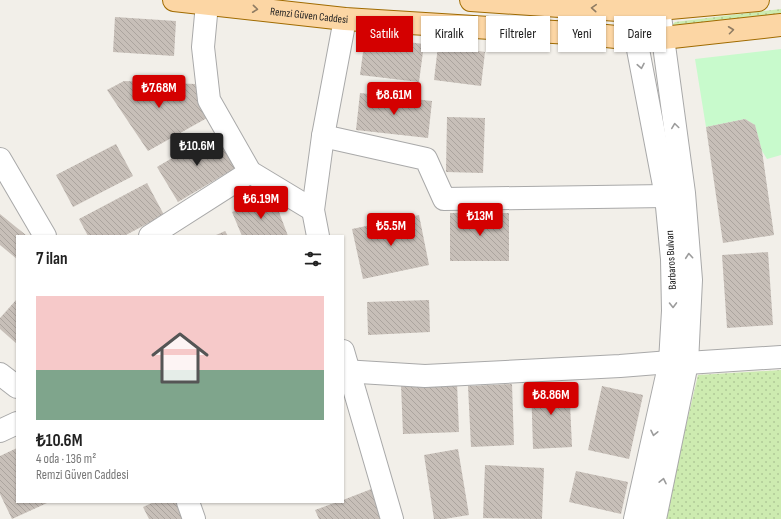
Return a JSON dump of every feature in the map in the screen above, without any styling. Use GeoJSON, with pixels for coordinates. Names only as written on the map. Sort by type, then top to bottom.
{"type":"FeatureCollection","features":[{"type":"Feature","properties":{"kind":"main road","name":"Remzi Güven Caddesi"},"geometry":{"type":"LineString","coordinates":[[174,0],[345,19],[614,37]]}},
{"type":"Feature","properties":{"kind":"main road"},"geometry":{"type":"LineString","coordinates":[[471,0],[634,5],[758,0]]}},
{"type":"Feature","properties":{"kind":"main road","name":"Remzi Güven Caddesi"},"geometry":{"type":"LineString","coordinates":[[666,38],[781,25]]}},
{"type":"Feature","properties":{"kind":"street"},"geometry":{"type":"LineString","coordinates":[[207,4],[203,47],[209,100],[250,172],[313,210]]}},
{"type":"Feature","properties":{"kind":"street","name":"Barbaros Bulvarı"},"geometry":{"type":"LineString","coordinates":[[634,5],[635,16]]}},
{"type":"Feature","properties":{"kind":"street","name":"Barbaros Bulvarı"},"geometry":{"type":"LineString","coordinates":[[656,5],[658,16]]}},
{"type":"Feature","properties":{"kind":"street"},"geometry":{"type":"LineString","coordinates":[[318,235],[313,210],[323,136],[345,19]]}},
{"type":"Feature","properties":{"kind":"street","name":"Barbaros Bulvarı"},"geometry":{"type":"LineString","coordinates":[[635,519],[679,362],[673,311],[672,259],[666,196],[638,52]]}},
{"type":"Feature","properties":{"kind":"street","name":"Barbaros Bulvarı"},"geometry":{"type":"LineString","coordinates":[[654,519],[691,280],[684,193],[665,52]]}},
{"type":"Feature","properties":{"kind":"street"},"geometry":{"type":"LineString","coordinates":[[323,136],[426,158],[444,199],[666,196]]}},
{"type":"Feature","properties":{"kind":"street"},"geometry":{"type":"LineString","coordinates":[[0,159],[44,235]]}},
{"type":"Feature","properties":{"kind":"street"},"geometry":{"type":"LineString","coordinates":[[152,235],[250,172]]}},
{"type":"Feature","properties":{"kind":"street"},"geometry":{"type":"LineString","coordinates":[[392,519],[345,364],[425,376],[781,357]]}},
{"type":"Feature","properties":{"kind":"street"},"geometry":{"type":"LineString","coordinates":[[0,374],[16,386]]}},
{"type":"Feature","properties":{"kind":"street"},"geometry":{"type":"LineString","coordinates":[[0,431],[16,423]]}},
{"type":"Feature","properties":{"kind":"street"},"geometry":{"type":"LineString","coordinates":[[188,503],[194,519]]}},
{"type":"Feature","properties":{"kind":"green space"},"geometry":{"type":"Polygon","coordinates":[[[781,9],[781,19],[672,28],[672,25],[675,22],[781,9]]]}},
{"type":"Feature","properties":{"kind":"green space"},"geometry":{"type":"Polygon","coordinates":[[[781,49],[781,155],[767,159],[762,151],[755,125],[745,119],[706,127],[695,59],[781,49]]]}},
{"type":"Feature","properties":{"kind":"green space"},"geometry":{"type":"Polygon","coordinates":[[[781,370],[781,519],[664,519],[698,375],[781,370]]]}},
{"type":"Feature","properties":{"kind":"building"},"geometry":{"type":"Polygon","coordinates":[[[115,17],[176,21],[174,56],[113,52],[115,17]]]}},
{"type":"Feature","properties":{"kind":"building"},"geometry":{"type":"Polygon","coordinates":[[[413,43],[421,44],[421,52],[423,52],[419,82],[360,75],[363,52],[413,52],[413,43]]]}},
{"type":"Feature","properties":{"kind":"building"},"geometry":{"type":"Polygon","coordinates":[[[437,52],[485,52],[481,86],[434,80],[437,52]]]}},
{"type":"Feature","properties":{"kind":"building"},"geometry":{"type":"Polygon","coordinates":[[[124,81],[195,84],[207,118],[148,151],[107,90],[124,81]]]}},
{"type":"Feature","properties":{"kind":"building"},"geometry":{"type":"Polygon","coordinates":[[[360,93],[432,101],[428,138],[356,130],[360,93]]]}},
{"type":"Feature","properties":{"kind":"building"},"geometry":{"type":"Polygon","coordinates":[[[447,117],[485,118],[483,173],[446,172],[447,117]]]}},
{"type":"Feature","properties":{"kind":"building"},"geometry":{"type":"Polygon","coordinates":[[[745,119],[755,125],[762,151],[774,235],[723,243],[706,127],[745,119]]]}},
{"type":"Feature","properties":{"kind":"building"},"geometry":{"type":"Polygon","coordinates":[[[216,132],[237,167],[178,202],[157,167],[216,132]]]}},
{"type":"Feature","properties":{"kind":"building"},"geometry":{"type":"Polygon","coordinates":[[[116,144],[133,176],[73,207],[56,175],[116,144]]]}},
{"type":"Feature","properties":{"kind":"building"},"geometry":{"type":"Polygon","coordinates":[[[147,183],[164,215],[126,235],[87,235],[79,219],[147,183]]]}},
{"type":"Feature","properties":{"kind":"building"},"geometry":{"type":"Polygon","coordinates":[[[273,196],[288,235],[242,235],[232,212],[273,196]]]}},
{"type":"Feature","properties":{"kind":"building"},"geometry":{"type":"Polygon","coordinates":[[[450,213],[509,213],[509,261],[450,261],[450,213]]]}},
{"type":"Feature","properties":{"kind":"building"},"geometry":{"type":"Polygon","coordinates":[[[0,214],[26,235],[16,235],[16,258],[0,245],[0,214]]]}},
{"type":"Feature","properties":{"kind":"building"},"geometry":{"type":"Polygon","coordinates":[[[419,215],[429,265],[363,279],[352,229],[419,215]]]}},
{"type":"Feature","properties":{"kind":"building"},"geometry":{"type":"Polygon","coordinates":[[[225,231],[227,235],[216,235],[225,231]]]}},
{"type":"Feature","properties":{"kind":"building"},"geometry":{"type":"Polygon","coordinates":[[[768,252],[773,325],[727,328],[722,255],[768,252]]]}},
{"type":"Feature","properties":{"kind":"building"},"geometry":{"type":"Polygon","coordinates":[[[16,300],[16,343],[0,329],[0,318],[16,300]]]}},
{"type":"Feature","properties":{"kind":"building"},"geometry":{"type":"Polygon","coordinates":[[[429,300],[430,332],[368,335],[367,302],[429,300]]]}},
{"type":"Feature","properties":{"kind":"building"},"geometry":{"type":"Polygon","coordinates":[[[569,382],[572,447],[533,449],[531,384],[569,382]]]}},
{"type":"Feature","properties":{"kind":"building"},"geometry":{"type":"Polygon","coordinates":[[[457,383],[459,432],[403,434],[401,385],[457,383]]]}},
{"type":"Feature","properties":{"kind":"building"},"geometry":{"type":"Polygon","coordinates":[[[512,384],[514,445],[471,447],[468,386],[512,384]]]}},
{"type":"Feature","properties":{"kind":"building"},"geometry":{"type":"Polygon","coordinates":[[[602,386],[643,395],[629,459],[588,450],[602,386]]]}},
{"type":"Feature","properties":{"kind":"building"},"geometry":{"type":"Polygon","coordinates":[[[16,448],[16,503],[47,503],[12,519],[0,494],[0,456],[16,448]]]}},
{"type":"Feature","properties":{"kind":"building"},"geometry":{"type":"Polygon","coordinates":[[[458,449],[469,515],[434,519],[424,455],[458,449]]]}},
{"type":"Feature","properties":{"kind":"building"},"geometry":{"type":"Polygon","coordinates":[[[485,465],[544,468],[542,519],[483,518],[485,465]]]}},
{"type":"Feature","properties":{"kind":"building"},"geometry":{"type":"Polygon","coordinates":[[[576,471],[628,482],[621,514],[569,502],[576,471]]]}},
{"type":"Feature","properties":{"kind":"building"},"geometry":{"type":"Polygon","coordinates":[[[374,488],[386,519],[319,519],[315,510],[334,503],[344,503],[344,500],[374,488]]]}},
{"type":"Feature","properties":{"kind":"building"},"geometry":{"type":"Polygon","coordinates":[[[152,503],[178,503],[186,519],[149,519],[143,507],[152,503]]]}}]}
